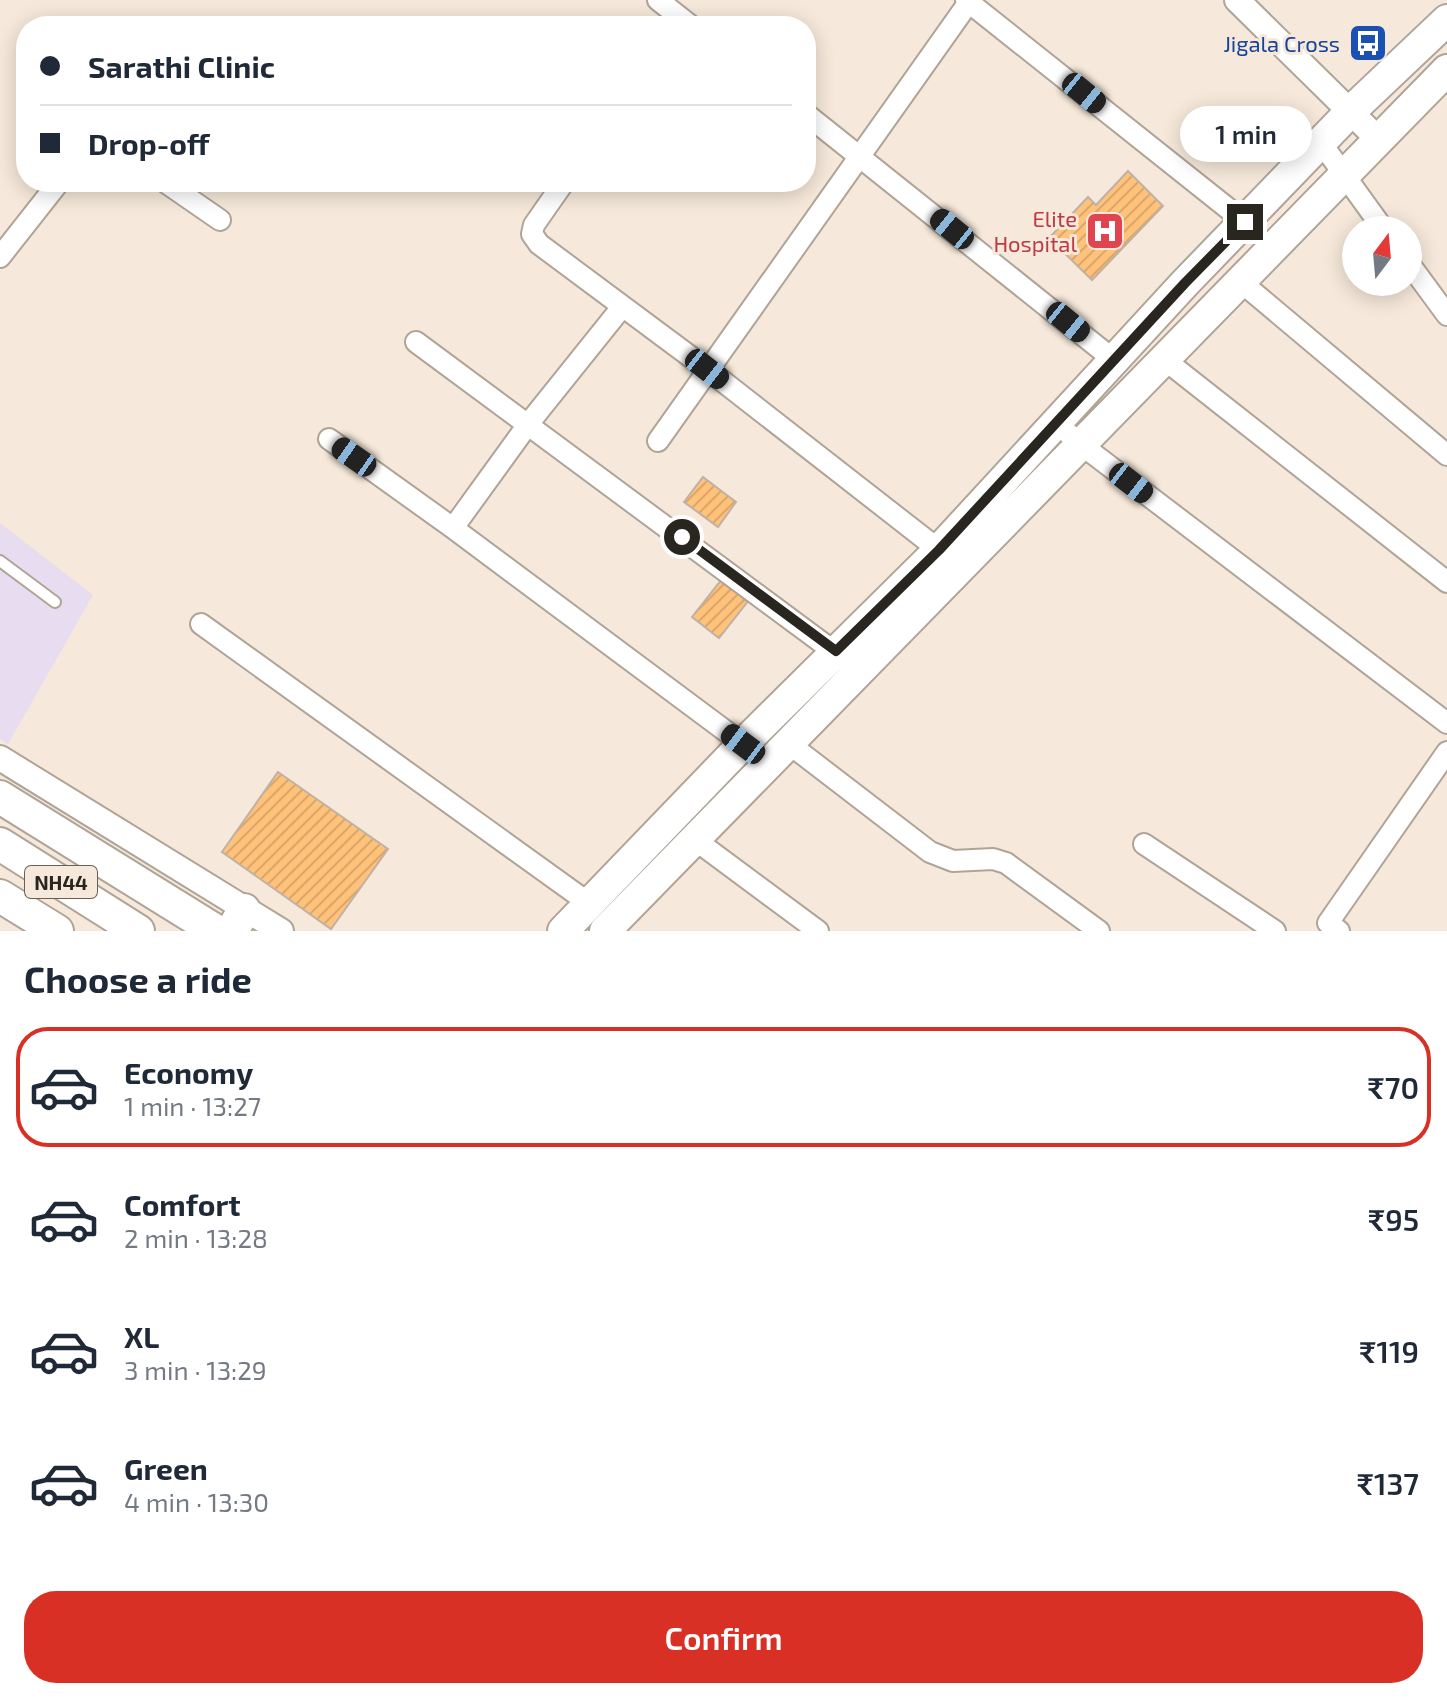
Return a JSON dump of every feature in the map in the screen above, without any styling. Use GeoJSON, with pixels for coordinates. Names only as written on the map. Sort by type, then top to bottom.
{"type":"FeatureCollection","features":[{"type":"Feature","properties":{"kind":"highway"},"geometry":{"type":"LineString","coordinates":[[0,797],[216,931]]}},
{"type":"Feature","properties":{"kind":"highway","name":"NH44"},"geometry":{"type":"LineString","coordinates":[[0,844],[130,926]]}},
{"type":"Feature","properties":{"kind":"highway","name":"NH44"},"geometry":{"type":"LineString","coordinates":[[0,896],[57,931]]}},
{"type":"Feature","properties":{"kind":"main road"},"geometry":{"type":"LineString","coordinates":[[605,931],[788,743],[847,662],[939,550],[1114,360],[1351,111],[1447,20]]}},
{"type":"Feature","properties":{"kind":"main road"},"geometry":{"type":"LineString","coordinates":[[552,931],[578,917],[743,744],[847,662],[1083,446],[1447,70]]}},
{"type":"Feature","properties":{"kind":"street"},"geometry":{"type":"LineString","coordinates":[[658,0],[674,16]]}},
{"type":"Feature","properties":{"kind":"street"},"geometry":{"type":"LineString","coordinates":[[1237,0],[1379,140]]}},
{"type":"Feature","properties":{"kind":"street"},"geometry":{"type":"LineString","coordinates":[[658,441],[968,1],[1245,222]]}},
{"type":"Feature","properties":{"kind":"street"},"geometry":{"type":"LineString","coordinates":[[816,122],[1114,360]]}},
{"type":"Feature","properties":{"kind":"street"},"geometry":{"type":"LineString","coordinates":[[1322,144],[1374,216]]}},
{"type":"Feature","properties":{"kind":"street"},"geometry":{"type":"LineString","coordinates":[[0,257],[51,192]]}},
{"type":"Feature","properties":{"kind":"street"},"geometry":{"type":"LineString","coordinates":[[179,192],[220,220]]}},
{"type":"Feature","properties":{"kind":"street"},"geometry":{"type":"LineString","coordinates":[[557,192],[534,225],[532,234],[539,244],[707,369],[939,550]]}},
{"type":"Feature","properties":{"kind":"street"},"geometry":{"type":"LineString","coordinates":[[1422,281],[1447,315]]}},
{"type":"Feature","properties":{"kind":"street"},"geometry":{"type":"LineString","coordinates":[[1241,282],[1447,455]]}},
{"type":"Feature","properties":{"kind":"street"},"geometry":{"type":"LineString","coordinates":[[453,528],[529,423],[622,307]]}},
{"type":"Feature","properties":{"kind":"street"},"geometry":{"type":"LineString","coordinates":[[416,342],[847,662]]}},
{"type":"Feature","properties":{"kind":"street"},"geometry":{"type":"LineString","coordinates":[[1165,360],[1447,582]]}},
{"type":"Feature","properties":{"kind":"street"},"geometry":{"type":"LineString","coordinates":[[1056,423],[1447,723]]}},
{"type":"Feature","properties":{"kind":"street"},"geometry":{"type":"LineString","coordinates":[[329,439],[743,744]]}},
{"type":"Feature","properties":{"kind":"street"},"geometry":{"type":"LineString","coordinates":[[201,624],[578,917]]}},
{"type":"Feature","properties":{"kind":"street"},"geometry":{"type":"LineString","coordinates":[[788,743],[930,852],[953,861],[993,859],[1006,863],[1099,931]]}},
{"type":"Feature","properties":{"kind":"street"},"geometry":{"type":"LineString","coordinates":[[1330,928],[1447,752]]}},
{"type":"Feature","properties":{"kind":"street"},"geometry":{"type":"LineString","coordinates":[[0,758],[238,920],[281,931]]}},
{"type":"Feature","properties":{"kind":"street"},"geometry":{"type":"LineString","coordinates":[[694,839],[818,931]]}},
{"type":"Feature","properties":{"kind":"street"},"geometry":{"type":"LineString","coordinates":[[1144,844],[1275,931]]}},
{"type":"Feature","properties":{"kind":"lane"},"geometry":{"type":"LineString","coordinates":[[0,561],[55,602]]}},
{"type":"Feature","properties":{"kind":"shaded area"},"geometry":{"type":"Polygon","coordinates":[[[0,523],[93,595],[8,744],[0,739],[0,523]]]}},
{"type":"Feature","properties":{"kind":"building"},"geometry":{"type":"Polygon","coordinates":[[[1128,171],[1163,206],[1092,280],[1049,238],[1088,197],[1096,205],[1128,171]]]}},
{"type":"Feature","properties":{"kind":"building"},"geometry":{"type":"Polygon","coordinates":[[[703,477],[736,502],[718,527],[684,502],[703,477]]]}},
{"type":"Feature","properties":{"kind":"building"},"geometry":{"type":"Polygon","coordinates":[[[722,579],[749,600],[719,638],[692,617],[722,579]]]}},
{"type":"Feature","properties":{"kind":"building"},"geometry":{"type":"Polygon","coordinates":[[[278,772],[388,849],[331,929],[222,852],[278,772]]]}},
{"type":"Feature","properties":{"kind":"place","name":"Jigala Cross"},"geometry":{"type":"Point","coordinates":[1368,43]}},
{"type":"Feature","properties":{"kind":"place","name":"Elite Hospital"},"geometry":{"type":"Point","coordinates":[1105,231]}},
{"type":"Feature","properties":{"kind":"route"},"geometry":{"type":"LineString","coordinates":[[682,537],[836,651],[939,550],[1245,222]]}}]}
